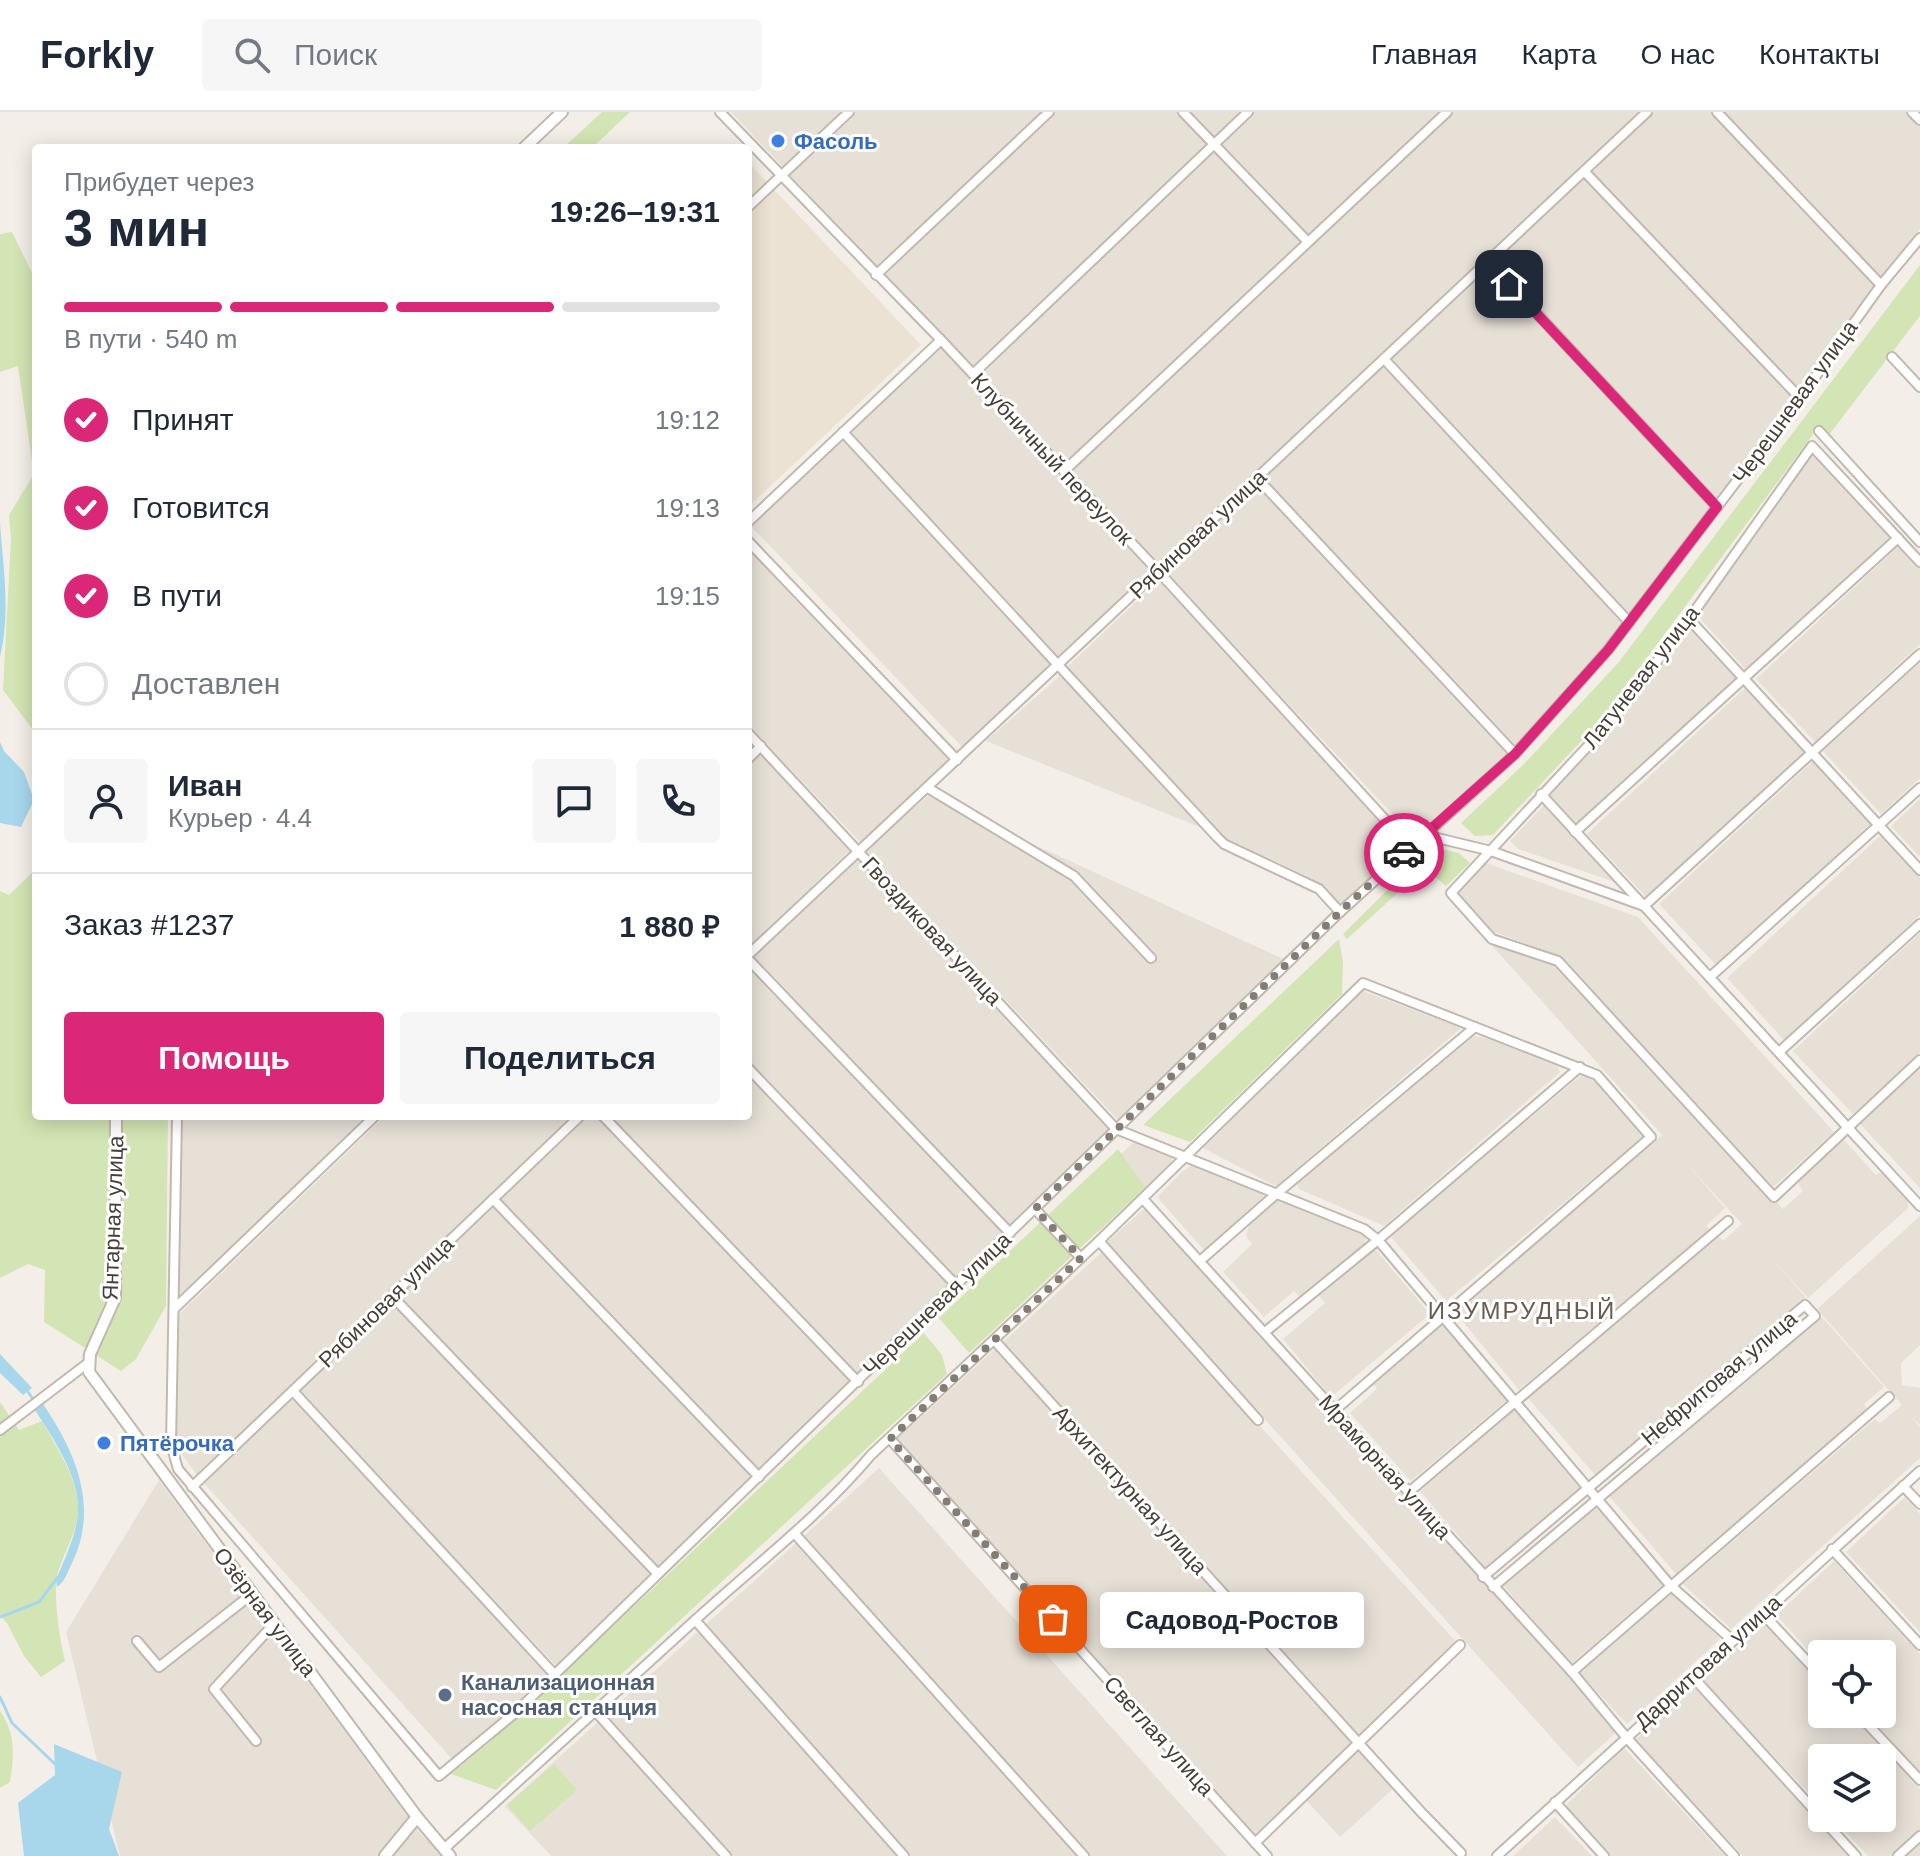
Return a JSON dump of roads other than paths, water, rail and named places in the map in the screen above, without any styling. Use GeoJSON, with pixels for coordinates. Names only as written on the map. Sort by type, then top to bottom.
{"type":"FeatureCollection","features":[{"type":"Feature","properties":{"kind":"street"},"geometry":{"type":"LineString","coordinates":[[528,144],[562,112]]}},
{"type":"Feature","properties":{"kind":"street","name":"Клубничный переулок"},"geometry":{"type":"LineString","coordinates":[[720,112],[750,144]]}},
{"type":"Feature","properties":{"kind":"street"},"geometry":{"type":"LineString","coordinates":[[752,203],[849,112]]}},
{"type":"Feature","properties":{"kind":"street"},"geometry":{"type":"LineString","coordinates":[[876,275],[1049,112]]}},
{"type":"Feature","properties":{"kind":"street"},"geometry":{"type":"LineString","coordinates":[[1183,112],[1308,242]]}},
{"type":"Feature","properties":{"kind":"street"},"geometry":{"type":"LineString","coordinates":[[973,374],[1248,112]]}},
{"type":"Feature","properties":{"kind":"street"},"geometry":{"type":"LineString","coordinates":[[1064,471],[1447,112]]}},
{"type":"Feature","properties":{"kind":"street","name":"Рябиновая улица"},"geometry":{"type":"LineString","coordinates":[[752,953],[857,851],[1159,572],[1647,112]]}},
{"type":"Feature","properties":{"kind":"street"},"geometry":{"type":"LineString","coordinates":[[1717,112],[1881,285]]}},
{"type":"Feature","properties":{"kind":"street"},"geometry":{"type":"LineString","coordinates":[[1912,112],[1920,120]]}},
{"type":"Feature","properties":{"kind":"street","name":"Клубничный переулок"},"geometry":{"type":"LineString","coordinates":[[752,146],[941,340],[1159,572],[1410,847]]}},
{"type":"Feature","properties":{"kind":"street"},"geometry":{"type":"LineString","coordinates":[[1584,171],[1800,398]]}},
{"type":"Feature","properties":{"kind":"street","name":"Черешневая улица"},"geometry":{"type":"LineString","coordinates":[[192,1487],[439,1776],[515,1713],[1340,912],[1515,754],[1608,650],[1800,398],[1881,285],[1920,238]]}},
{"type":"Feature","properties":{"kind":"street"},"geometry":{"type":"LineString","coordinates":[[1488,261],[1717,507]]}},
{"type":"Feature","properties":{"kind":"street"},"geometry":{"type":"LineString","coordinates":[[752,518],[941,340]]}},
{"type":"Feature","properties":{"kind":"street"},"geometry":{"type":"LineString","coordinates":[[1892,357],[1920,387]]}},
{"type":"Feature","properties":{"kind":"street"},"geometry":{"type":"LineString","coordinates":[[1384,359],[1629,622]]}},
{"type":"Feature","properties":{"kind":"street"},"geometry":{"type":"LineString","coordinates":[[1819,431],[1920,542]]}},
{"type":"Feature","properties":{"kind":"street"},"geometry":{"type":"LineString","coordinates":[[843,432],[1224,844],[1319,889],[1340,912]]}},
{"type":"Feature","properties":{"kind":"street","name":"Латуневая улица"},"geometry":{"type":"LineString","coordinates":[[1847,1129],[1774,1197],[1558,961],[1492,939],[1451,893],[1614,718],[1812,446],[1898,538]]}},
{"type":"Feature","properties":{"kind":"street"},"geometry":{"type":"LineString","coordinates":[[1257,478],[1515,754]]}},
{"type":"Feature","properties":{"kind":"street"},"geometry":{"type":"LineString","coordinates":[[1575,832],[1898,538],[1920,562]]}},
{"type":"Feature","properties":{"kind":"street"},"geometry":{"type":"LineString","coordinates":[[752,545],[957,760]]}},
{"type":"Feature","properties":{"kind":"street"},"geometry":{"type":"LineString","coordinates":[[1689,619],[1920,870]]}},
{"type":"Feature","properties":{"kind":"street"},"geometry":{"type":"LineString","coordinates":[[1644,906],[1920,654]]}},
{"type":"Feature","properties":{"kind":"street","name":"Гвоздиковая улица"},"geometry":{"type":"LineString","coordinates":[[752,737],[1116,1129]]}},
{"type":"Feature","properties":{"kind":"street"},"geometry":{"type":"LineString","coordinates":[[752,755],[761,746]]}},
{"type":"Feature","properties":{"kind":"street"},"geometry":{"type":"LineString","coordinates":[[928,788],[1074,876],[1151,958]]}},
{"type":"Feature","properties":{"kind":"street"},"geometry":{"type":"LineString","coordinates":[[1710,977],[1920,788]]}},
{"type":"Feature","properties":{"kind":"street"},"geometry":{"type":"LineString","coordinates":[[1541,794],[1920,1206]]}},
{"type":"Feature","properties":{"kind":"street"},"geometry":{"type":"LineString","coordinates":[[1425,835],[1491,851],[1644,906]]}},
{"type":"Feature","properties":{"kind":"street"},"geometry":{"type":"LineString","coordinates":[[1779,1052],[1920,924]]}},
{"type":"Feature","properties":{"kind":"street"},"geometry":{"type":"LineString","coordinates":[[752,961],[1010,1233]]}},
{"type":"Feature","properties":{"kind":"street"},"geometry":{"type":"LineString","coordinates":[[447,1852],[695,1620],[842,1490],[871,1455],[1143,1199],[1363,983],[1597,1075],[1651,1137],[1334,1411]]}},
{"type":"Feature","properties":{"kind":"street"},"geometry":{"type":"LineString","coordinates":[[1201,1260],[1475,1027]]}},
{"type":"Feature","properties":{"kind":"street"},"geometry":{"type":"LineString","coordinates":[[1847,1129],[1920,1060]]}},
{"type":"Feature","properties":{"kind":"street"},"geometry":{"type":"LineString","coordinates":[[1265,1332],[1580,1067]]}},
{"type":"Feature","properties":{"kind":"street"},"geometry":{"type":"LineString","coordinates":[[752,1072],[956,1285]]}},
{"type":"Feature","properties":{"kind":"street","name":"Янтарная улица"},"geometry":{"type":"LineString","coordinates":[[88,1363],[115,1298],[116,1120]]}},
{"type":"Feature","properties":{"kind":"street"},"geometry":{"type":"LineString","coordinates":[[177,1120],[171,1444],[178,1469],[192,1487]]}},
{"type":"Feature","properties":{"kind":"street"},"geometry":{"type":"LineString","coordinates":[[174,1309],[371,1120]]}},
{"type":"Feature","properties":{"kind":"street","name":"Рябиновая улица"},"geometry":{"type":"LineString","coordinates":[[192,1487],[576,1120]]}},
{"type":"Feature","properties":{"kind":"street"},"geometry":{"type":"LineString","coordinates":[[607,1120],[858,1382]]}},
{"type":"Feature","properties":{"kind":"street"},"geometry":{"type":"LineString","coordinates":[[1116,1129],[1364,1229],[1378,1240],[1670,1585],[1732,1640]]}},
{"type":"Feature","properties":{"kind":"street"},"geometry":{"type":"LineString","coordinates":[[493,1199],[759,1477]]}},
{"type":"Feature","properties":{"kind":"street","name":"Мраморная улица"},"geometry":{"type":"LineString","coordinates":[[1143,1199],[1572,1672],[1626,1737],[1734,1856]]}},
{"type":"Feature","properties":{"kind":"street"},"geometry":{"type":"LineString","coordinates":[[1035,1209],[1081,1258]]}},
{"type":"Feature","properties":{"kind":"street"},"geometry":{"type":"LineString","coordinates":[[1409,1492],[1728,1221]]}},
{"type":"Feature","properties":{"kind":"street"},"geometry":{"type":"LineString","coordinates":[[1099,1241],[1258,1420]]}},
{"type":"Feature","properties":{"kind":"street"},"geometry":{"type":"LineString","coordinates":[[393,1297],[658,1574]]}},
{"type":"Feature","properties":{"kind":"street","name":"Нефритовая улица"},"geometry":{"type":"LineString","coordinates":[[1483,1577],[1805,1305],[1815,1316],[1493,1587]]}},
{"type":"Feature","properties":{"kind":"street","name":"Архитектурная улица"},"geometry":{"type":"LineString","coordinates":[[994,1340],[1461,1853]]}},
{"type":"Feature","properties":{"kind":"street"},"geometry":{"type":"LineString","coordinates":[[0,1430],[88,1363]]}},
{"type":"Feature","properties":{"kind":"street","name":"Озёрная улица"},"geometry":{"type":"LineString","coordinates":[[88,1363],[93,1379],[417,1817],[447,1852]]}},
{"type":"Feature","properties":{"kind":"street"},"geometry":{"type":"LineString","coordinates":[[293,1391],[555,1675]]}},
{"type":"Feature","properties":{"kind":"street"},"geometry":{"type":"LineString","coordinates":[[1572,1672],[1889,1397]]}},
{"type":"Feature","properties":{"kind":"street","name":"Светлая улица"},"geometry":{"type":"LineString","coordinates":[[890,1439],[1267,1856]]}},
{"type":"Feature","properties":{"kind":"street","name":"Дарритовая улица"},"geometry":{"type":"LineString","coordinates":[[1497,1856],[1920,1471]]}},
{"type":"Feature","properties":{"kind":"street"},"geometry":{"type":"LineString","coordinates":[[1903,1486],[1920,1504]]}},
{"type":"Feature","properties":{"kind":"street"},"geometry":{"type":"LineString","coordinates":[[795,1534],[1084,1856]]}},
{"type":"Feature","properties":{"kind":"street"},"geometry":{"type":"LineString","coordinates":[[1832,1549],[1920,1645]]}},
{"type":"Feature","properties":{"kind":"street"},"geometry":{"type":"LineString","coordinates":[[137,1641],[159,1667],[252,1594]]}},
{"type":"Feature","properties":{"kind":"street"},"geometry":{"type":"LineString","coordinates":[[1762,1613],[1808,1662]]}},
{"type":"Feature","properties":{"kind":"street"},"geometry":{"type":"LineString","coordinates":[[695,1620],[904,1856]]}},
{"type":"Feature","properties":{"kind":"street"},"geometry":{"type":"LineString","coordinates":[[256,1741],[214,1689],[274,1624]]}},
{"type":"Feature","properties":{"kind":"street"},"geometry":{"type":"LineString","coordinates":[[1255,1843],[1460,1645]]}},
{"type":"Feature","properties":{"kind":"street"},"geometry":{"type":"LineString","coordinates":[[1692,1676],[1856,1856]]}},
{"type":"Feature","properties":{"kind":"street"},"geometry":{"type":"LineString","coordinates":[[596,1712],[726,1856]]}},
{"type":"Feature","properties":{"kind":"street"},"geometry":{"type":"LineString","coordinates":[[1871,1728],[1920,1780]]}},
{"type":"Feature","properties":{"kind":"street"},"geometry":{"type":"LineString","coordinates":[[1555,1802],[1604,1856]]}},
{"type":"Feature","properties":{"kind":"street"},"geometry":{"type":"LineString","coordinates":[[385,1856],[417,1817]]}},
{"type":"Feature","properties":{"kind":"street"},"geometry":{"type":"LineString","coordinates":[[1898,1856],[1920,1836]]}},
{"type":"Feature","properties":{"kind":"water"},"geometry":{"type":"Polygon","coordinates":[[[0,522],[6,607],[0,657],[0,522]]]}},
{"type":"Feature","properties":{"kind":"water"},"geometry":{"type":"Polygon","coordinates":[[[0,742],[4,751],[24,772],[32,804],[21,827],[0,823],[0,742]]]}},
{"type":"Feature","properties":{"kind":"water"},"geometry":{"type":"Polygon","coordinates":[[[0,1354],[32,1388],[23,1395],[0,1373],[0,1354]]]}},
{"type":"Feature","properties":{"kind":"water"},"geometry":{"type":"Polygon","coordinates":[[[43,1404],[65,1440],[80,1479],[83,1499],[84,1519],[80,1540],[63,1582],[57,1587],[56,1580],[73,1536],[78,1508],[69,1469],[35,1410],[43,1404]]]}},
{"type":"Feature","properties":{"kind":"water"},"geometry":{"type":"Polygon","coordinates":[[[54,1744],[122,1772],[109,1829],[119,1856],[24,1856],[18,1803],[55,1775],[54,1744]]]}},
{"type":"Feature","properties":{"kind":"waterway"},"geometry":{"type":"LineString","coordinates":[[26,1389],[35,1402]]}},
{"type":"Feature","properties":{"kind":"waterway"},"geometry":{"type":"LineString","coordinates":[[0,1617],[39,1602],[58,1577]]}},
{"type":"Feature","properties":{"kind":"waterway"},"geometry":{"type":"LineString","coordinates":[[0,1697],[12,1723],[55,1764]]}},
{"type":"Feature","properties":{"kind":"place","name":"Фасоль"},"geometry":{"type":"Point","coordinates":[778,141]}},
{"type":"Feature","properties":{"kind":"place","name":"Пятёрочка"},"geometry":{"type":"Point","coordinates":[104,1443]}},
{"type":"Feature","properties":{"kind":"place","name":"Садовод-Ростов"},"geometry":{"type":"Point","coordinates":[1053,1619]}},
{"type":"Feature","properties":{"kind":"place","name":"Канализационная насосная станция"},"geometry":{"type":"Point","coordinates":[445,1695]}},
{"type":"Feature","properties":{"kind":"district","name":"ИЗУМРУДНЫЙ"},"geometry":{"type":"Point","coordinates":[1522,1310]}}]}
